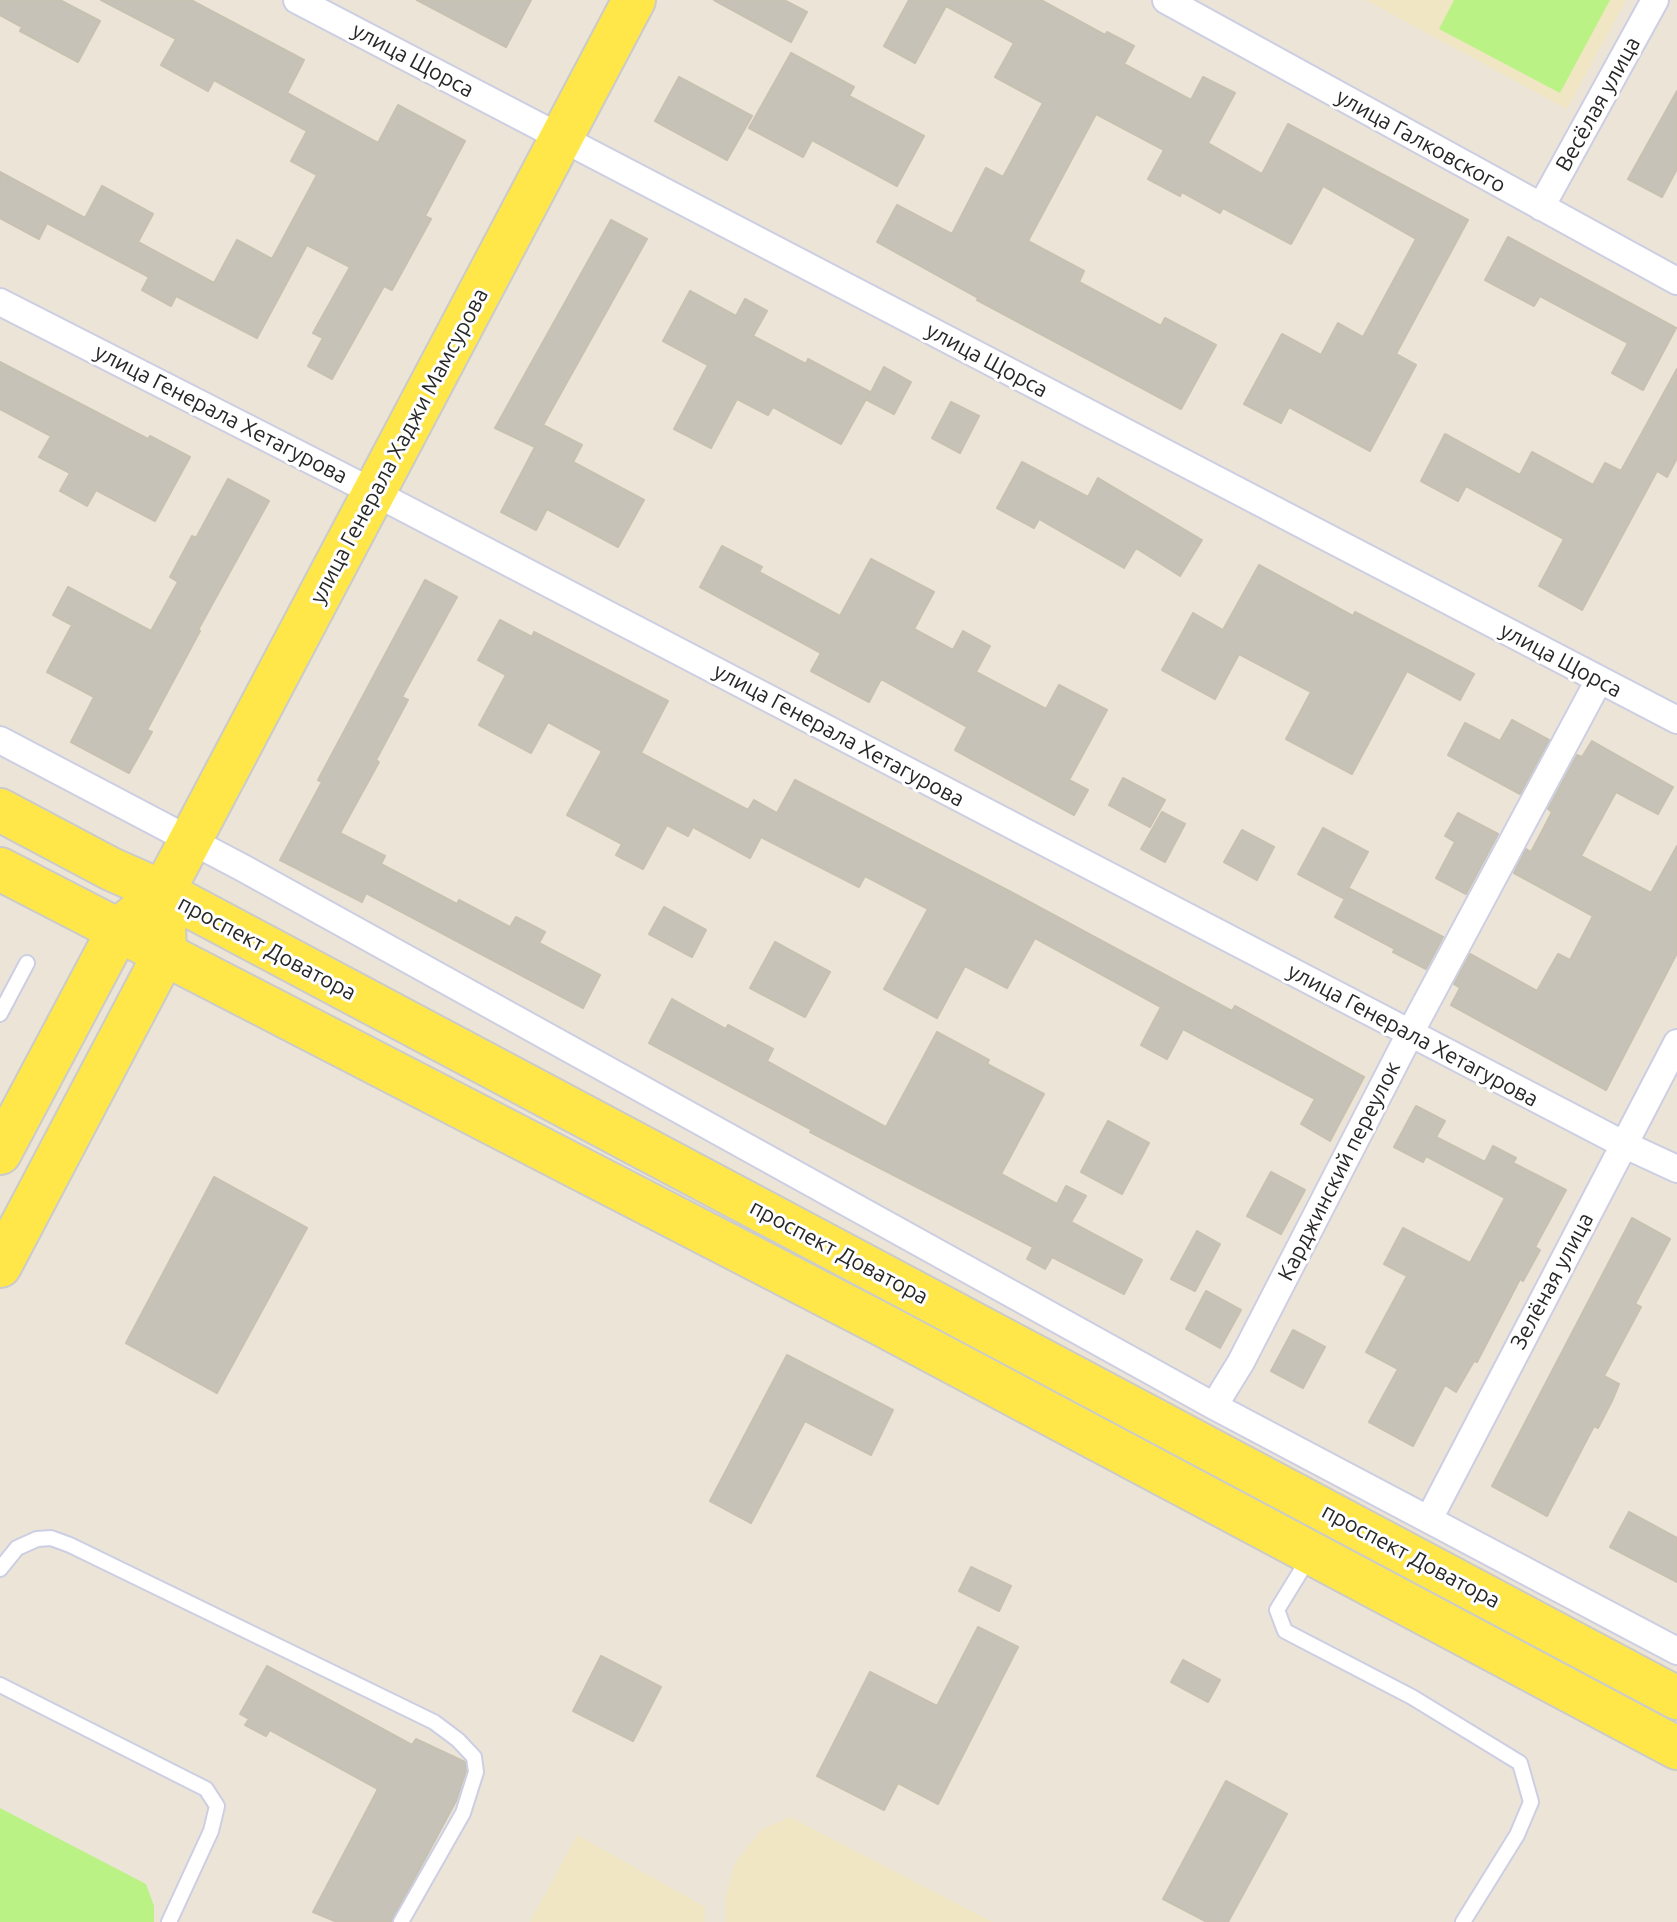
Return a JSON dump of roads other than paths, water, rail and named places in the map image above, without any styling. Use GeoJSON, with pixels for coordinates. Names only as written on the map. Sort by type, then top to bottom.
{"type":"FeatureCollection","features":[{"type":"Feature","properties":{"kind":"main road","name":"улица Генерала Хаджи Мамсурова"},"geometry":{"type":"LineString","coordinates":[[0,1153],[119,929],[163,892],[634,0]]}},
{"type":"Feature","properties":{"kind":"main road","name":"проспект Доватора"},"geometry":{"type":"LineString","coordinates":[[0,810],[111,869],[163,892],[1677,1698]]}},
{"type":"Feature","properties":{"kind":"main road","name":"проспект Доватора"},"geometry":{"type":"LineString","coordinates":[[0,869],[879,1323],[1677,1748]]}},
{"type":"Feature","properties":{"kind":"main road","name":"улица Генерала Хаджи Мамсурова"},"geometry":{"type":"LineString","coordinates":[[0,1266],[165,953],[163,892]]}},
{"type":"Feature","properties":{"kind":"street","name":"улица Щорса"},"geometry":{"type":"LineString","coordinates":[[297,0],[1677,720]]}},
{"type":"Feature","properties":{"kind":"street","name":"улица Галковского"},"geometry":{"type":"LineString","coordinates":[[1166,0],[1677,281]]}},
{"type":"Feature","properties":{"kind":"street","name":"Весёлая улица"},"geometry":{"type":"LineString","coordinates":[[1541,207],[1655,0]]}},
{"type":"Feature","properties":{"kind":"street","name":"улица Генерала Хетагурова"},"geometry":{"type":"LineString","coordinates":[[0,302],[375,493],[1623,1144],[1677,1169]]}},
{"type":"Feature","properties":{"kind":"street","name":"Карджинский переулок"},"geometry":{"type":"LineString","coordinates":[[1214,1406],[1241,1362],[1410,1033],[1599,680]]}},
{"type":"Feature","properties":{"kind":"street","name":"проспект Доватора"},"geometry":{"type":"LineString","coordinates":[[0,740],[190,840],[1214,1406],[1677,1651]]}},
{"type":"Feature","properties":{"kind":"street","name":"Зелёная улица"},"geometry":{"type":"LineString","coordinates":[[1429,1519],[1677,1043]]}},
{"type":"Feature","properties":{"kind":"lane"},"geometry":{"type":"LineString","coordinates":[[0,1014],[27,963]]}},
{"type":"Feature","properties":{"kind":"lane"},"geometry":{"type":"LineString","coordinates":[[0,1569],[17,1548],[37,1539],[51,1538],[70,1545],[420,1715],[458,1740],[474,1757],[476,1772],[472,1786],[463,1813],[401,1922]]}},
{"type":"Feature","properties":{"kind":"lane"},"geometry":{"type":"LineString","coordinates":[[1313,1553],[1277,1610],[1285,1631],[1412,1697],[1520,1763],[1531,1802],[1517,1835],[1463,1922]]}},
{"type":"Feature","properties":{"kind":"lane"},"geometry":{"type":"LineString","coordinates":[[0,1685],[206,1789],[217,1806],[211,1831],[169,1922]]}}]}
